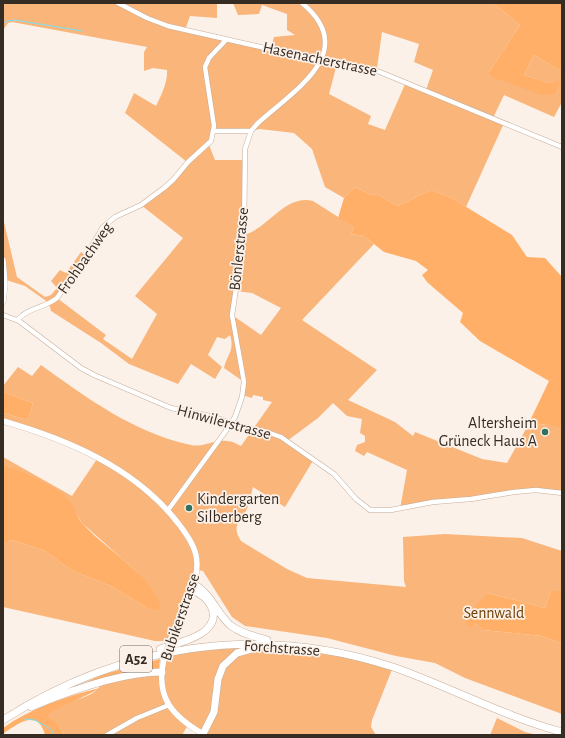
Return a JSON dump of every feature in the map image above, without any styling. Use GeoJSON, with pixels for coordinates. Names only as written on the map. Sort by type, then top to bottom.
{"type":"FeatureCollection","features":[{"type":"Feature","properties":{"kind":"highway"},"geometry":{"type":"LineString","coordinates":[[192,587],[208,595],[224,618],[234,628],[267,640]]}},
{"type":"Feature","properties":{"kind":"highway"},"geometry":{"type":"LineString","coordinates":[[160,649],[200,634],[211,623],[213,615],[210,605],[192,587]]}},
{"type":"Feature","properties":{"kind":"highway","name":"Forchstrasse"},"geometry":{"type":"LineString","coordinates":[[4,717],[38,694],[79,674],[116,660],[160,649],[211,642],[267,640],[323,646],[377,658],[423,674],[500,707],[562,727]]}},
{"type":"Feature","properties":{"kind":"highway"},"geometry":{"type":"LineString","coordinates":[[204,734],[214,712],[218,677],[226,662],[233,655],[242,651],[277,645]]}},
{"type":"Feature","properties":{"kind":"highway","name":"Forchstrasse"},"geometry":{"type":"LineString","coordinates":[[4,717],[68,684],[102,670],[138,659],[172,651],[209,646],[277,645],[327,651],[378,663],[417,676],[508,714],[562,732]]}},
{"type":"Feature","properties":{"kind":"highway"},"geometry":{"type":"LineString","coordinates":[[4,717],[88,686],[134,675],[162,672]]}},
{"type":"Feature","properties":{"kind":"main road"},"geometry":{"type":"LineString","coordinates":[[3,260],[5,285],[3,302]]}},
{"type":"Feature","properties":{"kind":"main road","name":"Bubikerstrasse"},"geometry":{"type":"LineString","coordinates":[[3,421],[58,441],[109,464],[148,490],[168,510],[188,536],[197,562],[192,587],[164,659],[162,689],[169,705],[183,722],[204,734]]}},
{"type":"Feature","properties":{"kind":"street","name":"Hasenacherstrasse"},"geometry":{"type":"LineString","coordinates":[[118,3],[147,18],[168,26],[322,61],[370,68],[562,147]]}},
{"type":"Feature","properties":{"kind":"street"},"geometry":{"type":"LineString","coordinates":[[226,40],[209,58],[205,67],[214,131],[250,131],[310,76],[322,61],[325,42],[322,27],[310,9],[302,3]]}},
{"type":"Feature","properties":{"kind":"street","name":"Frohbachweg"},"geometry":{"type":"LineString","coordinates":[[17,320],[28,311],[56,299],[86,256],[103,227],[115,217],[141,205],[164,188],[188,162],[208,145],[214,131]]}},
{"type":"Feature","properties":{"kind":"street","name":"Bönlerstrasse"},"geometry":{"type":"LineString","coordinates":[[168,510],[231,423],[242,397],[244,382],[232,315],[244,235],[245,148],[250,131]]}},
{"type":"Feature","properties":{"kind":"street","name":"Hinwilerstrasse"},"geometry":{"type":"LineString","coordinates":[[3,316],[17,320],[91,374],[168,407],[215,417],[231,423],[267,432],[287,441],[334,474],[366,507],[376,511],[400,509],[433,502],[470,500],[514,492],[536,490],[562,493]]}},
{"type":"Feature","properties":{"kind":"street"},"geometry":{"type":"LineString","coordinates":[[107,735],[137,718],[169,705]]}},
{"type":"Feature","properties":{"kind":"shaded area"},"geometry":{"type":"Polygon","coordinates":[[[3,3],[217,3],[217,18],[190,16],[185,30],[271,49],[274,37],[295,35],[287,30],[287,14],[262,5],[259,14],[238,15],[233,3],[493,3],[520,25],[487,75],[556,94],[560,82],[549,83],[524,75],[534,55],[559,70],[562,68],[562,102],[554,117],[504,95],[493,118],[504,123],[466,207],[450,197],[431,190],[397,206],[378,194],[371,195],[355,187],[344,198],[325,187],[312,149],[294,133],[260,129],[251,131],[215,131],[209,145],[215,160],[245,160],[244,235],[261,226],[285,207],[294,202],[303,200],[313,201],[354,227],[351,234],[364,236],[374,244],[302,320],[377,370],[348,400],[395,422],[413,436],[415,432],[482,459],[507,463],[527,427],[546,424],[562,429],[562,493],[536,490],[400,509],[407,470],[367,452],[364,456],[355,451],[357,445],[365,442],[365,436],[360,433],[362,419],[347,416],[333,403],[318,418],[287,441],[314,459],[285,507],[253,487],[247,509],[239,521],[237,528],[238,536],[241,541],[287,569],[307,578],[406,587],[404,581],[403,537],[445,534],[522,538],[562,551],[562,591],[551,591],[545,608],[488,593],[475,623],[483,630],[542,636],[562,644],[562,714],[465,678],[435,663],[396,656],[327,638],[245,626],[232,617],[203,571],[197,570],[170,641],[155,641],[3,607],[3,544],[12,540],[45,551],[71,570],[113,587],[147,608],[137,572],[82,523],[68,499],[43,482],[3,464],[3,457],[72,496],[97,459],[97,457],[3,421],[3,413],[28,420],[33,403],[3,392],[3,386],[18,367],[32,376],[41,365],[94,402],[131,423],[150,432],[195,446],[222,441],[231,442],[241,446],[272,402],[263,400],[263,397],[253,395],[252,398],[242,395],[244,382],[224,368],[232,345],[230,335],[225,339],[217,337],[208,355],[222,367],[215,379],[191,364],[178,384],[129,364],[101,343],[51,311],[49,303],[25,286],[3,279],[3,218],[17,277],[45,297],[51,295],[57,288],[51,281],[60,270],[66,273],[81,252],[86,256],[57,298],[106,335],[103,339],[132,359],[157,314],[135,296],[183,238],[141,205],[164,188],[187,162],[125,113],[134,93],[156,106],[164,89],[167,70],[153,68],[144,71],[144,52],[147,47],[12,22],[8,23],[3,30],[3,3]],[[382,32],[377,68],[337,64],[329,94],[371,116],[368,124],[385,130],[406,82],[426,90],[433,70],[414,62],[419,44],[382,32]],[[236,291],[232,315],[261,335],[281,308],[252,293],[236,291]]]}},
{"type":"Feature","properties":{"kind":"shaded area"},"geometry":{"type":"Polygon","coordinates":[[[292,646],[393,667],[372,720],[371,727],[376,735],[205,735],[188,725],[182,735],[64,735],[57,722],[45,715],[61,705],[90,695],[95,692],[102,682],[162,672],[166,652],[186,649],[292,646]]]}},
{"type":"Feature","properties":{"kind":"shaded area"},"geometry":{"type":"Polygon","coordinates":[[[497,718],[525,732],[537,735],[490,735],[497,718]]]}},
{"type":"Feature","properties":{"kind":"green space"},"geometry":{"type":"Polygon","coordinates":[[[493,3],[562,3],[562,68],[559,70],[534,55],[524,75],[549,83],[561,81],[556,94],[542,95],[487,75],[520,25],[493,3]]]}},
{"type":"Feature","properties":{"kind":"green space"},"geometry":{"type":"Polygon","coordinates":[[[355,187],[371,195],[378,194],[397,206],[431,190],[450,197],[512,235],[527,257],[545,258],[562,277],[562,429],[545,424],[527,427],[549,381],[480,341],[460,322],[463,313],[427,282],[422,275],[428,270],[416,261],[384,252],[364,236],[351,234],[354,227],[338,218],[344,198],[355,187]]]}},
{"type":"Feature","properties":{"kind":"green space"},"geometry":{"type":"Polygon","coordinates":[[[3,392],[33,403],[28,420],[3,413],[3,392]]]}},
{"type":"Feature","properties":{"kind":"green space"},"geometry":{"type":"Polygon","coordinates":[[[3,464],[28,474],[53,487],[67,498],[83,524],[139,574],[149,585],[157,597],[162,610],[147,608],[113,587],[71,570],[45,551],[12,540],[3,544],[3,464]]]}},
{"type":"Feature","properties":{"kind":"green space","name":"Sennwald"},"geometry":{"type":"Polygon","coordinates":[[[551,591],[562,591],[562,644],[542,636],[483,630],[475,623],[471,628],[466,624],[469,612],[488,593],[545,608],[551,591]]]}},
{"type":"Feature","properties":{"kind":"green space"},"geometry":{"type":"Polygon","coordinates":[[[160,659],[159,669],[129,673],[66,691],[104,674],[160,659]]]}},
{"type":"Feature","properties":{"kind":"green space"},"geometry":{"type":"Polygon","coordinates":[[[100,688],[46,715],[57,722],[64,735],[45,735],[42,727],[37,722],[32,720],[14,726],[3,734],[3,728],[25,714],[62,699],[100,688]]]}},
{"type":"Feature","properties":{"kind":"waterway"},"geometry":{"type":"LineString","coordinates":[[3,23],[15,20],[82,31]]}},
{"type":"Feature","properties":{"kind":"waterway"},"geometry":{"type":"LineString","coordinates":[[25,719],[35,720],[52,730],[52,735]]}},
{"type":"Feature","properties":{"kind":"place","name":"Altersheim Grüneck Haus A"},"geometry":{"type":"Point","coordinates":[545,432]}},
{"type":"Feature","properties":{"kind":"place","name":"Kindergarten Silberberg"},"geometry":{"type":"Point","coordinates":[189,508]}}]}
